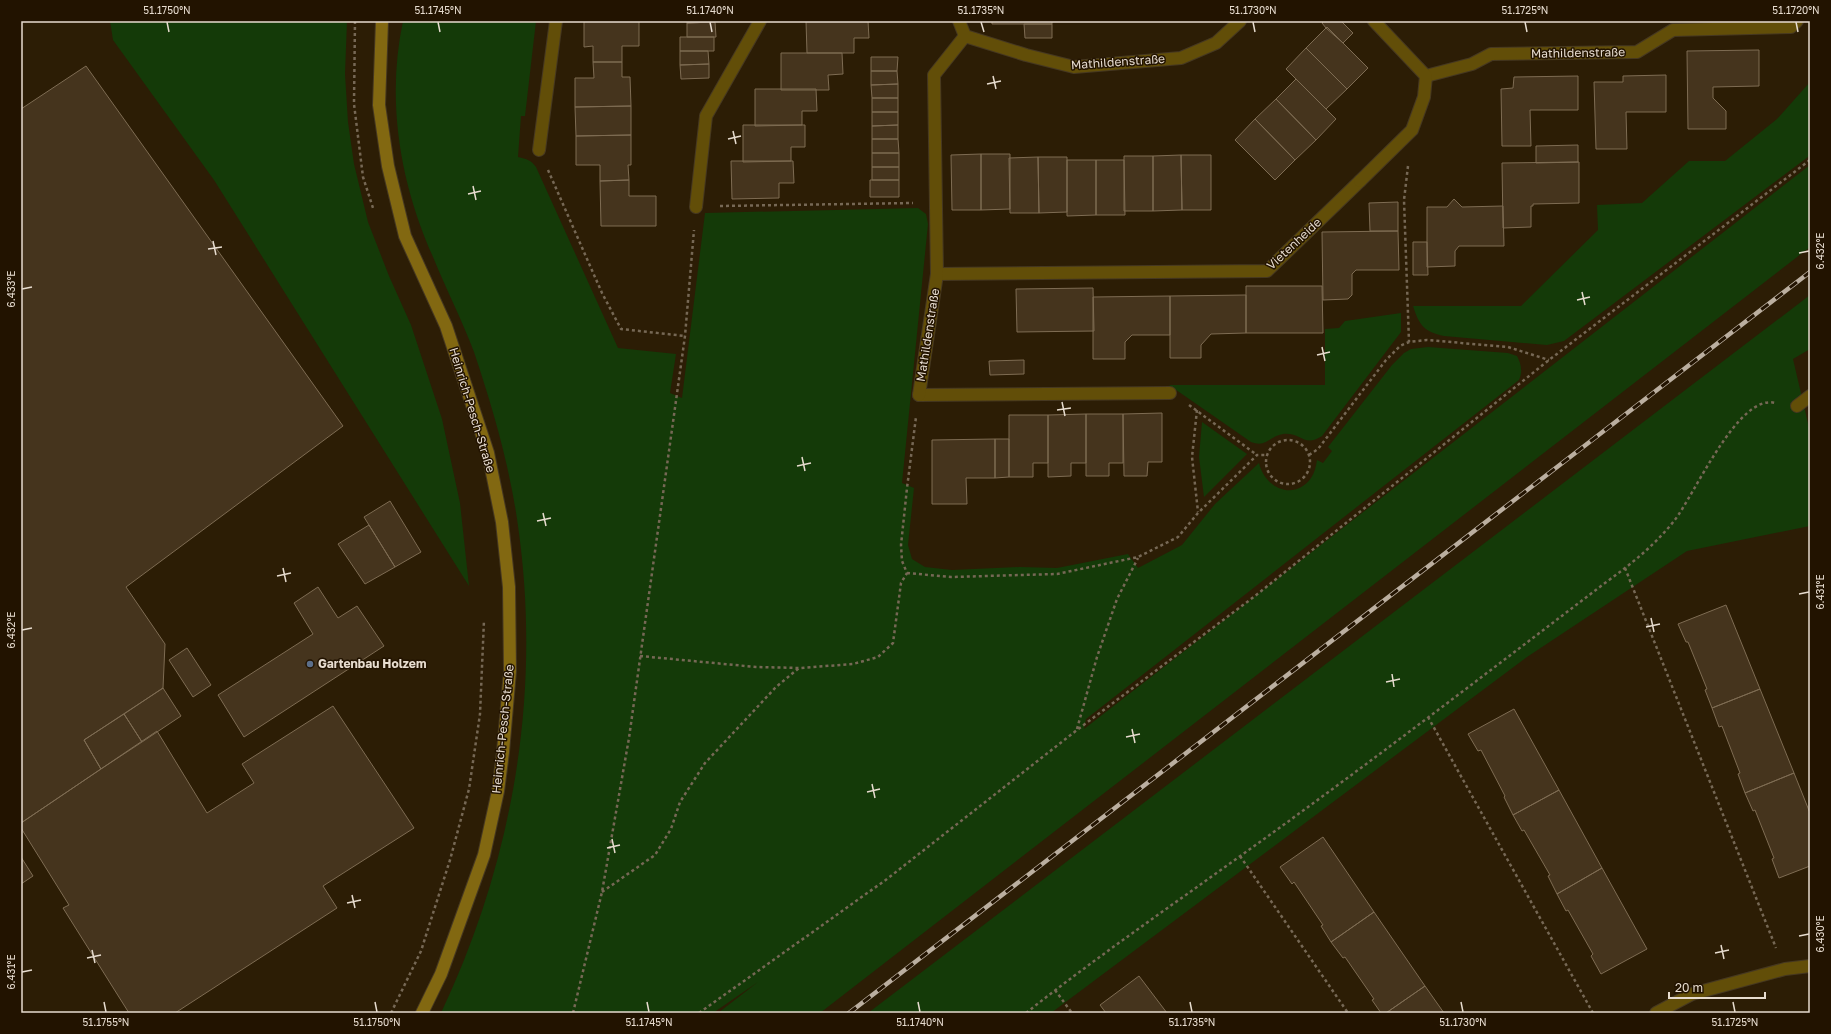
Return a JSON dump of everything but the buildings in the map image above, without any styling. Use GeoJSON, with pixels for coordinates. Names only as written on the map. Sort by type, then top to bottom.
{"type":"FeatureCollection","features":[{"type":"Feature","properties":{"kind":"street","name":"Heinrich-Pesch-Straße"},"geometry":{"type":"LineString","coordinates":[[382,21],[379,105],[388,166],[404,236],[446,326],[488,453],[502,522],[509,587],[510,671],[504,745],[498,791],[482,861],[446,961],[422,1013]]}},
{"type":"Feature","properties":{"kind":"street"},"geometry":{"type":"LineString","coordinates":[[539,150],[556,21]]}},
{"type":"Feature","properties":{"kind":"street"},"geometry":{"type":"LineString","coordinates":[[696,207],[706,116],[760,21]]}},
{"type":"Feature","properties":{"kind":"street"},"geometry":{"type":"LineString","coordinates":[[959,21],[965,36]]}},
{"type":"Feature","properties":{"kind":"street","name":"Mathildenstraße"},"geometry":{"type":"LineString","coordinates":[[1170,393],[919,395],[937,274],[934,75],[965,36],[1026,55],[1074,67],[1181,58],[1216,43],[1240,21]]}},
{"type":"Feature","properties":{"kind":"street"},"geometry":{"type":"LineString","coordinates":[[1374,21],[1426,76]]}},
{"type":"Feature","properties":{"kind":"street","name":"Mathildenstraße"},"geometry":{"type":"LineString","coordinates":[[1426,76],[1472,64],[1491,54],[1637,52],[1673,30],[1791,27],[1797,21]]}},
{"type":"Feature","properties":{"kind":"street","name":"Vietenheide"},"geometry":{"type":"LineString","coordinates":[[937,274],[1267,271],[1412,130],[1424,97],[1426,76]]}},
{"type":"Feature","properties":{"kind":"street"},"geometry":{"type":"LineString","coordinates":[[1797,406],[1810,396]]}},
{"type":"Feature","properties":{"kind":"street"},"geometry":{"type":"LineString","coordinates":[[1656,1013],[1692,994],[1784,969],[1810,966]]}},
{"type":"Feature","properties":{"kind":"path"},"geometry":{"type":"LineString","coordinates":[[355,21],[354,104],[363,177],[374,214]]}},
{"type":"Feature","properties":{"kind":"path"},"geometry":{"type":"LineString","coordinates":[[1408,342],[1404,200],[1412,130]]}},
{"type":"Feature","properties":{"kind":"path"},"geometry":{"type":"LineString","coordinates":[[539,150],[602,293],[621,329],[685,336]]}},
{"type":"Feature","properties":{"kind":"path"},"geometry":{"type":"LineString","coordinates":[[699,1013],[887,879],[1076,730],[1254,596],[1549,360],[1810,160]]}},
{"type":"Feature","properties":{"kind":"path"},"geometry":{"type":"LineString","coordinates":[[573,1013],[602,892],[629,738],[685,336],[696,207],[936,203]]}},
{"type":"Feature","properties":{"kind":"path"},"geometry":{"type":"LineString","coordinates":[[1309,455],[1318,449],[1386,360],[1400,346],[1408,342],[1427,340],[1508,347],[1549,360]]}},
{"type":"Feature","properties":{"kind":"path"},"geometry":{"type":"LineString","coordinates":[[1170,393],[1197,409],[1257,455],[1267,455]]}},
{"type":"Feature","properties":{"kind":"path"},"geometry":{"type":"LineString","coordinates":[[640,656],[756,667],[800,668],[853,664],[878,658],[885,652],[893,643],[900,590],[907,573],[902,562],[901,545],[919,395]]}},
{"type":"Feature","properties":{"kind":"path"},"geometry":{"type":"LineString","coordinates":[[1026,1013],[1055,990],[1428,717],[1645,553],[1675,519],[1730,430],[1742,417],[1756,406],[1763,403],[1769,402],[1786,407],[1797,406]]}},
{"type":"Feature","properties":{"kind":"path"},"geometry":{"type":"LineString","coordinates":[[1197,409],[1192,457],[1198,513]]}},
{"type":"Feature","properties":{"kind":"path"},"geometry":{"type":"LineString","coordinates":[[1284,440],[1294,440],[1304,446],[1309,455],[1310,466],[1305,476],[1297,482],[1288,484],[1279,482],[1272,477],[1267,469],[1267,455],[1275,444],[1284,440]]}},
{"type":"Feature","properties":{"kind":"path"},"geometry":{"type":"LineString","coordinates":[[907,573],[951,577],[1057,574],[1138,557],[1178,537],[1198,513],[1257,455]]}},
{"type":"Feature","properties":{"kind":"path"},"geometry":{"type":"LineString","coordinates":[[1076,730],[1097,657],[1117,599],[1138,557]]}},
{"type":"Feature","properties":{"kind":"path"},"geometry":{"type":"LineString","coordinates":[[1625,568],[1784,969]]}},
{"type":"Feature","properties":{"kind":"path"},"geometry":{"type":"LineString","coordinates":[[391,1013],[421,951],[450,860],[469,788],[480,714],[485,615]]}},
{"type":"Feature","properties":{"kind":"path"},"geometry":{"type":"LineString","coordinates":[[602,892],[655,855],[671,829],[680,802],[704,763],[770,693],[800,668]]}},
{"type":"Feature","properties":{"kind":"path"},"geometry":{"type":"LineString","coordinates":[[1428,717],[1593,1013]]}},
{"type":"Feature","properties":{"kind":"path"},"geometry":{"type":"LineString","coordinates":[[1240,856],[1348,1013]]}},
{"type":"Feature","properties":{"kind":"path"},"geometry":{"type":"LineString","coordinates":[[1055,990],[1072,1013]]}},
{"type":"Feature","properties":{"kind":"green space"},"geometry":{"type":"Polygon","coordinates":[[[110,21],[347,21],[345,74],[348,122],[354,164],[368,222],[389,276],[411,325],[442,419],[460,503],[469,586],[214,180],[113,40],[110,21]]]}},
{"type":"Feature","properties":{"kind":"green space"},"geometry":{"type":"Polygon","coordinates":[[[403,21],[536,21],[525,116],[521,116],[518,157],[528,160],[536,167],[618,348],[676,354],[670,393],[682,398],[705,213],[918,208],[926,214],[928,224],[902,483],[914,488],[908,545],[912,559],[925,567],[952,570],[1020,567],[1057,568],[1128,554],[1138,568],[1182,545],[1215,504],[1259,463],[1267,480],[1281,489],[1297,489],[1304,485],[1311,478],[1317,460],[1323,463],[1332,451],[1328,447],[1392,365],[1404,353],[1411,349],[1428,347],[1508,353],[1517,356],[1521,368],[1519,380],[1086,719],[1084,729],[1810,165],[1810,247],[820,1013],[718,1013],[758,982],[713,1013],[441,1013],[466,955],[487,896],[503,836],[516,775],[523,713],[526,651],[525,589],[515,504],[506,460],[488,395],[474,352],[422,229],[412,200],[405,171],[399,141],[396,111],[398,51],[403,21]]]}},
{"type":"Feature","properties":{"kind":"green space"},"geometry":{"type":"Polygon","coordinates":[[[1810,82],[1810,155],[1564,341],[1547,345],[1444,336],[1427,330],[1420,323],[1413,306],[1521,306],[1598,230],[1597,205],[1642,203],[1689,161],[1725,161],[1777,119],[1810,82]]]}},
{"type":"Feature","properties":{"kind":"green space"},"geometry":{"type":"Polygon","coordinates":[[[1810,295],[1810,349],[1793,359],[1810,432],[1810,526],[1687,551],[1527,657],[1051,1013],[868,1013],[1810,295]]]}},
{"type":"Feature","properties":{"kind":"green space"},"geometry":{"type":"Polygon","coordinates":[[[1401,313],[1401,332],[1322,436],[1316,439],[1306,440],[1294,435],[1283,434],[1261,444],[1251,442],[1169,385],[1325,385],[1325,329],[1339,328],[1345,321],[1401,313]]]}},
{"type":"Feature","properties":{"kind":"green space"},"geometry":{"type":"Polygon","coordinates":[[[1202,422],[1247,454],[1204,497],[1199,457],[1202,422]]]}},
{"type":"Feature","properties":{"kind":"railway"},"geometry":{"type":"LineString","coordinates":[[849,1013],[1810,272]]}},
{"type":"Feature","properties":{"kind":"place","name":"Gartenbau Holzem"},"geometry":{"type":"Point","coordinates":[310,664]}}]}
